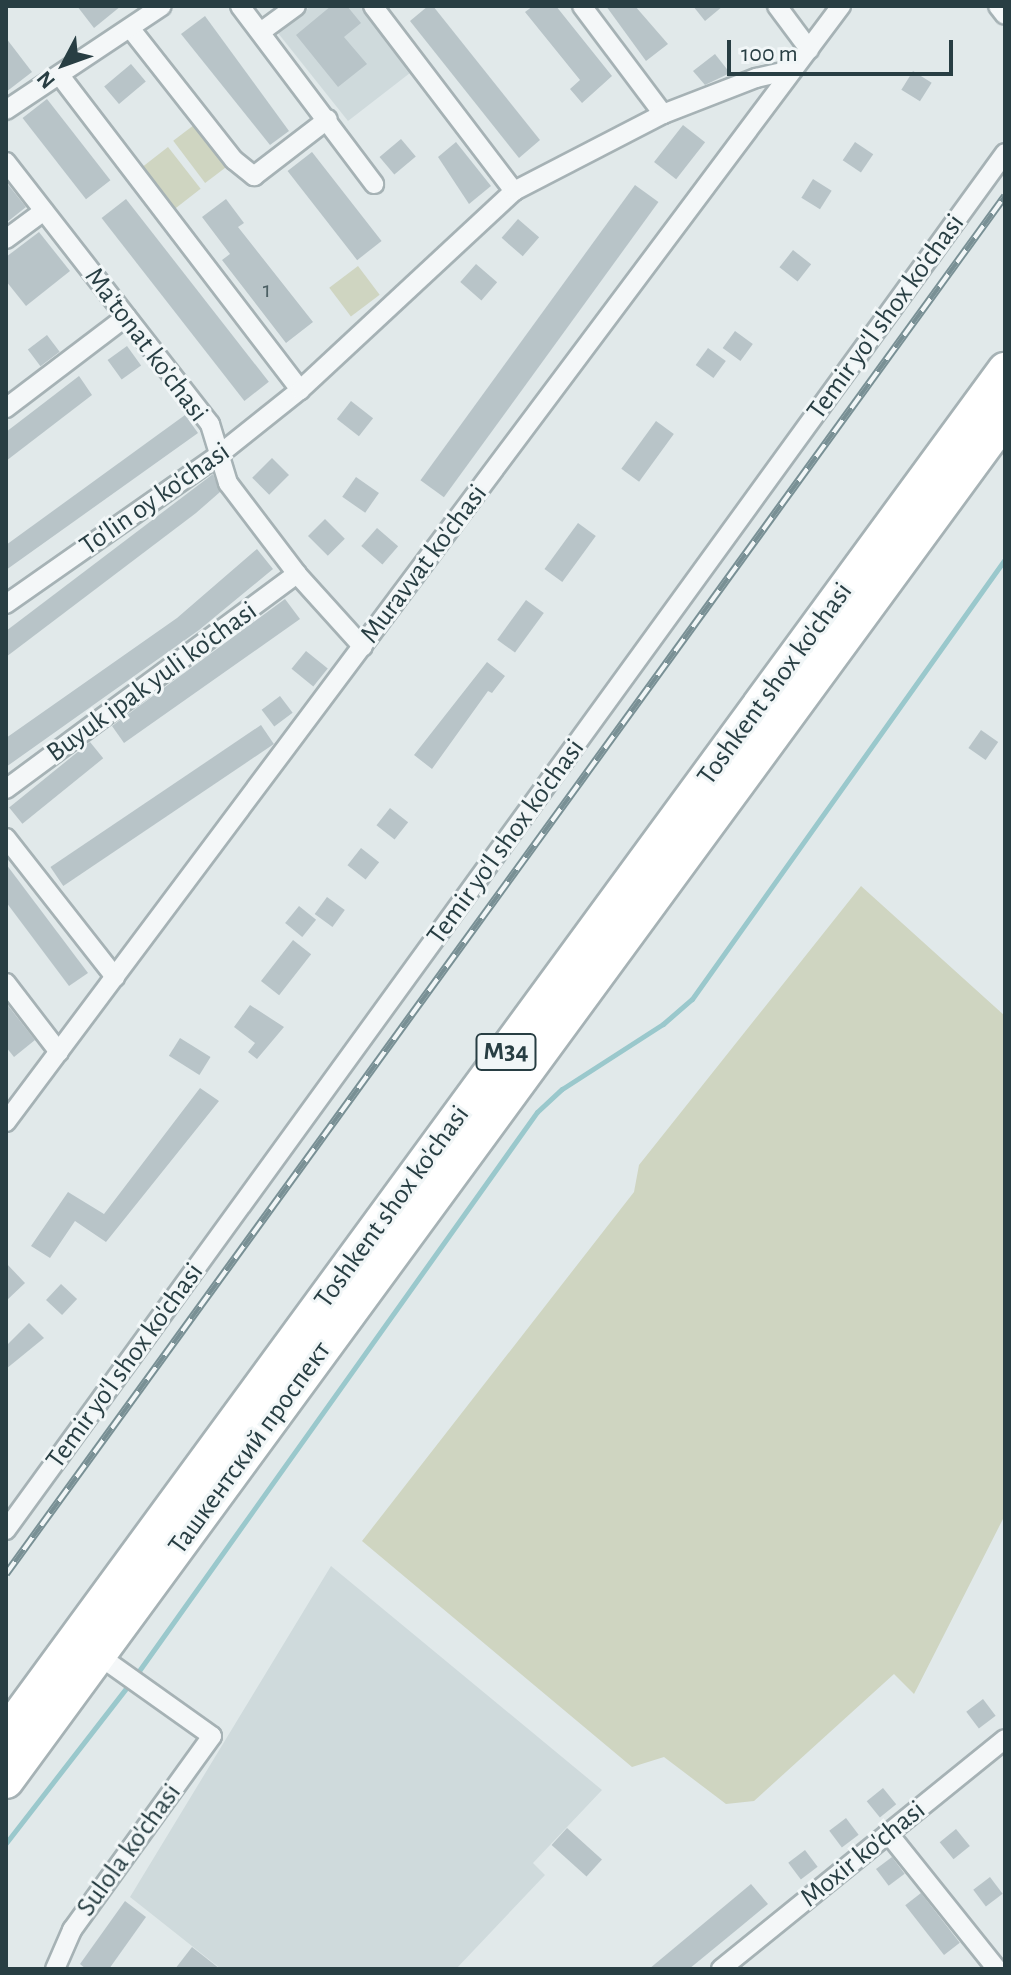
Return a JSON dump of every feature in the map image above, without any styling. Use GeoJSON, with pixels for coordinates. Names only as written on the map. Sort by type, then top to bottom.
{"type":"FeatureCollection","features":[{"type":"Feature","properties":{"kind":"highway","name":"Toshkent shox ko'chasi"},"geometry":{"type":"LineString","coordinates":[[6,1734],[1005,370]]}},
{"type":"Feature","properties":{"kind":"highway","name":"Ташкентский проспект"},"geometry":{"type":"LineString","coordinates":[[6,1781],[110,1663],[1005,418]]}},
{"type":"Feature","properties":{"kind":"street"},"geometry":{"type":"LineString","coordinates":[[6,110],[61,77],[162,6]]}},
{"type":"Feature","properties":{"kind":"street"},"geometry":{"type":"LineString","coordinates":[[240,6],[262,31],[374,184]]}},
{"type":"Feature","properties":{"kind":"street"},"geometry":{"type":"LineString","coordinates":[[262,31],[296,6]]}},
{"type":"Feature","properties":{"kind":"street"},"geometry":{"type":"LineString","coordinates":[[373,6],[514,191]]}},
{"type":"Feature","properties":{"kind":"street"},"geometry":{"type":"LineString","coordinates":[[582,6],[663,114]]}},
{"type":"Feature","properties":{"kind":"street"},"geometry":{"type":"LineString","coordinates":[[777,6],[809,49]]}},
{"type":"Feature","properties":{"kind":"street","name":"Muravvat ko'chasi"},"geometry":{"type":"LineString","coordinates":[[6,1122],[841,6]]}},
{"type":"Feature","properties":{"kind":"street"},"geometry":{"type":"LineString","coordinates":[[998,6],[1005,15]]}},
{"type":"Feature","properties":{"kind":"street"},"geometry":{"type":"LineString","coordinates":[[130,28],[234,160],[254,176],[328,119]]}},
{"type":"Feature","properties":{"kind":"street","name":"To'lin oy ko'chasi"},"geometry":{"type":"LineString","coordinates":[[6,604],[216,457],[300,390],[514,191],[663,114],[756,78],[792,70]]}},
{"type":"Feature","properties":{"kind":"street"},"geometry":{"type":"LineString","coordinates":[[61,77],[300,390]]}},
{"type":"Feature","properties":{"kind":"street","name":"Temir yo'l shox ko'chasi"},"geometry":{"type":"LineString","coordinates":[[6,1530],[1005,153]]}},
{"type":"Feature","properties":{"kind":"street","name":"Ma'tonat ko'chasi"},"geometry":{"type":"LineString","coordinates":[[6,162],[210,424],[216,457],[228,483],[297,574],[363,647]]}},
{"type":"Feature","properties":{"kind":"street"},"geometry":{"type":"LineString","coordinates":[[6,239],[44,211]]}},
{"type":"Feature","properties":{"kind":"street"},"geometry":{"type":"LineString","coordinates":[[6,408],[126,317]]}},
{"type":"Feature","properties":{"kind":"street","name":"Buyuk ipak yuli ko'chasi"},"geometry":{"type":"LineString","coordinates":[[6,789],[297,574]]}},
{"type":"Feature","properties":{"kind":"street"},"geometry":{"type":"LineString","coordinates":[[6,838],[115,977]]}},
{"type":"Feature","properties":{"kind":"street"},"geometry":{"type":"LineString","coordinates":[[6,983],[59,1052]]}},
{"type":"Feature","properties":{"kind":"street","name":"Sulola ko'chasi"},"geometry":{"type":"LineString","coordinates":[[55,1969],[72,1930],[212,1736],[110,1663]]}},
{"type":"Feature","properties":{"kind":"street","name":"Moxir ko'chasi"},"geometry":{"type":"LineString","coordinates":[[721,1969],[1005,1739]]}},
{"type":"Feature","properties":{"kind":"street"},"geometry":{"type":"LineString","coordinates":[[888,1833],[997,1969]]}},
{"type":"Feature","properties":{"kind":"shaded area"},"geometry":{"type":"Polygon","coordinates":[[[311,6],[361,6],[410,73],[348,121],[278,33],[311,6]]]}},
{"type":"Feature","properties":{"kind":"shaded area"},"geometry":{"type":"Polygon","coordinates":[[[331,1566],[602,1790],[533,1863],[545,1875],[456,1969],[221,1969],[130,1897],[331,1566]]]}},
{"type":"Feature","properties":{"kind":"green space"},"geometry":{"type":"Polygon","coordinates":[[[194,125],[226,167],[205,183],[173,141],[194,125]]]}},
{"type":"Feature","properties":{"kind":"green space"},"geometry":{"type":"Polygon","coordinates":[[[168,147],[201,189],[175,209],[142,167],[168,147]]]}},
{"type":"Feature","properties":{"kind":"green space"},"geometry":{"type":"Polygon","coordinates":[[[358,266],[380,295],[351,316],[329,288],[358,266]]]}},
{"type":"Feature","properties":{"kind":"green space"},"geometry":{"type":"Polygon","coordinates":[[[861,886],[1005,1016],[1005,1515],[914,1694],[894,1674],[754,1801],[726,1804],[664,1757],[632,1767],[362,1541],[634,1192],[639,1165],[861,886]]]}},
{"type":"Feature","properties":{"kind":"building"},"geometry":{"type":"Polygon","coordinates":[[[77,6],[121,6],[94,28],[77,6]]]}},
{"type":"Feature","properties":{"kind":"building"},"geometry":{"type":"Polygon","coordinates":[[[331,6],[347,6],[361,23],[344,37],[367,64],[338,87],[296,35],[331,6]]]}},
{"type":"Feature","properties":{"kind":"building"},"geometry":{"type":"Polygon","coordinates":[[[428,6],[433,6],[540,140],[519,158],[410,21],[428,6]]]}},
{"type":"Feature","properties":{"kind":"building"},"geometry":{"type":"Polygon","coordinates":[[[533,6],[556,6],[612,76],[582,103],[570,89],[580,80],[525,12],[533,6]]]}},
{"type":"Feature","properties":{"kind":"building"},"geometry":{"type":"Polygon","coordinates":[[[606,6],[635,6],[668,44],[646,61],[606,6]]]}},
{"type":"Feature","properties":{"kind":"building"},"geometry":{"type":"Polygon","coordinates":[[[693,6],[723,6],[705,21],[693,6]]]}},
{"type":"Feature","properties":{"kind":"building"},"geometry":{"type":"Polygon","coordinates":[[[205,16],[289,131],[270,145],[181,34],[205,16]]]}},
{"type":"Feature","properties":{"kind":"building"},"geometry":{"type":"Polygon","coordinates":[[[6,38],[32,72],[6,92],[6,38]]]}},
{"type":"Feature","properties":{"kind":"building"},"geometry":{"type":"Polygon","coordinates":[[[715,54],[730,73],[705,85],[693,71],[715,54]]]}},
{"type":"Feature","properties":{"kind":"building"},"geometry":{"type":"Polygon","coordinates":[[[131,64],[146,82],[119,104],[104,86],[131,64]]]}},
{"type":"Feature","properties":{"kind":"building"},"geometry":{"type":"Polygon","coordinates":[[[913,71],[932,83],[920,101],[901,90],[913,71]]]}},
{"type":"Feature","properties":{"kind":"building"},"geometry":{"type":"Polygon","coordinates":[[[47,99],[110,180],[86,199],[23,118],[47,99]]]}},
{"type":"Feature","properties":{"kind":"building"},"geometry":{"type":"Polygon","coordinates":[[[683,125],[705,142],[676,179],[654,162],[683,125]]]}},
{"type":"Feature","properties":{"kind":"building"},"geometry":{"type":"Polygon","coordinates":[[[401,139],[416,157],[394,175],[380,157],[401,139]]]}},
{"type":"Feature","properties":{"kind":"building"},"geometry":{"type":"Polygon","coordinates":[[[456,142],[491,186],[469,204],[438,157],[456,142]]]}},
{"type":"Feature","properties":{"kind":"building"},"geometry":{"type":"Polygon","coordinates":[[[855,142],[873,154],[861,173],[843,160],[855,142]]]}},
{"type":"Feature","properties":{"kind":"building"},"geometry":{"type":"Polygon","coordinates":[[[312,152],[382,241],[357,260],[288,171],[312,152]]]}},
{"type":"Feature","properties":{"kind":"building"},"geometry":{"type":"Polygon","coordinates":[[[813,179],[832,191],[820,209],[801,198],[813,179]]]}},
{"type":"Feature","properties":{"kind":"building"},"geometry":{"type":"Polygon","coordinates":[[[6,182],[26,207],[6,223],[6,182]]]}},
{"type":"Feature","properties":{"kind":"building"},"geometry":{"type":"Polygon","coordinates":[[[635,185],[658,202],[444,497],[420,480],[635,185]]]}},
{"type":"Feature","properties":{"kind":"building"},"geometry":{"type":"Polygon","coordinates":[[[126,199],[269,382],[244,401],[102,218],[126,199]]]}},
{"type":"Feature","properties":{"kind":"building"},"geometry":{"type":"Polygon","coordinates":[[[226,199],[244,223],[238,227],[313,322],[286,343],[222,260],[230,254],[202,217],[226,199]]]}},
{"type":"Feature","properties":{"kind":"building"},"geometry":{"type":"Polygon","coordinates":[[[518,219],[539,237],[523,256],[502,238],[518,219]]]}},
{"type":"Feature","properties":{"kind":"building"},"geometry":{"type":"Polygon","coordinates":[[[39,232],[70,271],[26,306],[6,281],[6,257],[39,232]]]}},
{"type":"Feature","properties":{"kind":"building"},"geometry":{"type":"Polygon","coordinates":[[[793,250],[811,264],[798,281],[779,267],[793,250]]]}},
{"type":"Feature","properties":{"kind":"building"},"geometry":{"type":"Polygon","coordinates":[[[476,264],[497,282],[481,300],[460,282],[476,264]]]}},
{"type":"Feature","properties":{"kind":"building"},"geometry":{"type":"Polygon","coordinates":[[[735,331],[753,344],[740,361],[723,348],[735,331]]]}},
{"type":"Feature","properties":{"kind":"building"},"geometry":{"type":"Polygon","coordinates":[[[47,335],[60,352],[40,366],[28,349],[47,335]]]}},
{"type":"Feature","properties":{"kind":"building"},"geometry":{"type":"Polygon","coordinates":[[[127,346],[141,365],[122,380],[108,360],[127,346]]]}},
{"type":"Feature","properties":{"kind":"building"},"geometry":{"type":"Polygon","coordinates":[[[708,348],[726,361],[713,378],[696,365],[708,348]]]}},
{"type":"Feature","properties":{"kind":"building"},"geometry":{"type":"Polygon","coordinates":[[[79,376],[92,395],[6,461],[6,432],[79,376]]]}},
{"type":"Feature","properties":{"kind":"building"},"geometry":{"type":"Polygon","coordinates":[[[351,401],[373,418],[359,436],[337,419],[351,401]]]}},
{"type":"Feature","properties":{"kind":"building"},"geometry":{"type":"Polygon","coordinates":[[[185,415],[198,433],[6,570],[6,545],[185,415]]]}},
{"type":"Feature","properties":{"kind":"building"},"geometry":{"type":"Polygon","coordinates":[[[656,421],[674,434],[639,482],[621,469],[656,421]]]}},
{"type":"Feature","properties":{"kind":"building"},"geometry":{"type":"Polygon","coordinates":[[[272,458],[289,475],[269,495],[252,478],[272,458]]]}},
{"type":"Feature","properties":{"kind":"building"},"geometry":{"type":"Polygon","coordinates":[[[213,474],[220,492],[6,657],[6,631],[213,474]]]}},
{"type":"Feature","properties":{"kind":"building"},"geometry":{"type":"Polygon","coordinates":[[[356,477],[379,493],[365,513],[342,497],[356,477]]]}},
{"type":"Feature","properties":{"kind":"building"},"geometry":{"type":"Polygon","coordinates":[[[325,519],[345,539],[328,556],[308,536],[325,519]]]}},
{"type":"Feature","properties":{"kind":"building"},"geometry":{"type":"Polygon","coordinates":[[[578,523],[596,536],[562,582],[544,569],[578,523]]]}},
{"type":"Feature","properties":{"kind":"building"},"geometry":{"type":"Polygon","coordinates":[[[377,528],[398,546],[382,564],[361,546],[377,528]]]}},
{"type":"Feature","properties":{"kind":"building"},"geometry":{"type":"Polygon","coordinates":[[[257,549],[273,569],[199,630],[6,767],[6,738],[177,618],[257,549]]]}},
{"type":"Feature","properties":{"kind":"building"},"geometry":{"type":"Polygon","coordinates":[[[285,599],[300,619],[124,743],[112,726],[285,599]]]}},
{"type":"Feature","properties":{"kind":"building"},"geometry":{"type":"Polygon","coordinates":[[[526,600],[544,613],[515,653],[497,640],[526,600]]]}},
{"type":"Feature","properties":{"kind":"building"},"geometry":{"type":"Polygon","coordinates":[[[306,651],[328,669],[313,686],[292,669],[306,651]]]}},
{"type":"Feature","properties":{"kind":"building"},"geometry":{"type":"Polygon","coordinates":[[[487,662],[505,676],[492,693],[488,691],[432,769],[414,755],[487,662]]]}},
{"type":"Feature","properties":{"kind":"building"},"geometry":{"type":"Polygon","coordinates":[[[280,696],[293,713],[274,727],[262,710],[280,696]]]}},
{"type":"Feature","properties":{"kind":"building"},"geometry":{"type":"Polygon","coordinates":[[[261,725],[274,744],[63,886],[50,867],[261,725]]]}},
{"type":"Feature","properties":{"kind":"building"},"geometry":{"type":"Polygon","coordinates":[[[981,730],[998,742],[986,760],[968,748],[981,730]]]}},
{"type":"Feature","properties":{"kind":"building"},"geometry":{"type":"Polygon","coordinates":[[[90,742],[103,758],[22,824],[9,807],[90,742]]]}},
{"type":"Feature","properties":{"kind":"building"},"geometry":{"type":"Polygon","coordinates":[[[390,808],[408,822],[395,839],[376,825],[390,808]]]}},
{"type":"Feature","properties":{"kind":"building"},"geometry":{"type":"Polygon","coordinates":[[[361,848],[379,862],[366,879],[347,865],[361,848]]]}},
{"type":"Feature","properties":{"kind":"building"},"geometry":{"type":"Polygon","coordinates":[[[6,864],[88,973],[69,986],[6,902],[6,864]]]}},
{"type":"Feature","properties":{"kind":"building"},"geometry":{"type":"Polygon","coordinates":[[[327,897],[345,910],[332,927],[315,914],[327,897]]]}},
{"type":"Feature","properties":{"kind":"building"},"geometry":{"type":"Polygon","coordinates":[[[299,906],[316,920],[302,937],[285,923],[299,906]]]}},
{"type":"Feature","properties":{"kind":"building"},"geometry":{"type":"Polygon","coordinates":[[[293,940],[311,954],[279,995],[261,981],[293,940]]]}},
{"type":"Feature","properties":{"kind":"building"},"geometry":{"type":"Polygon","coordinates":[[[6,1003],[35,1040],[14,1057],[6,1047],[6,1003]]]}},
{"type":"Feature","properties":{"kind":"building"},"geometry":{"type":"Polygon","coordinates":[[[250,1005],[284,1027],[257,1059],[248,1052],[255,1043],[234,1027],[250,1005]]]}},
{"type":"Feature","properties":{"kind":"building"},"geometry":{"type":"Polygon","coordinates":[[[180,1038],[211,1057],[199,1075],[169,1056],[180,1038]]]}},
{"type":"Feature","properties":{"kind":"building"},"geometry":{"type":"Polygon","coordinates":[[[200,1088],[219,1101],[106,1242],[75,1221],[50,1258],[31,1246],[68,1192],[104,1214],[200,1088]]]}},
{"type":"Feature","properties":{"kind":"building"},"geometry":{"type":"Polygon","coordinates":[[[6,1263],[25,1283],[6,1301],[6,1263]]]}},
{"type":"Feature","properties":{"kind":"building"},"geometry":{"type":"Polygon","coordinates":[[[61,1284],[77,1299],[62,1315],[46,1300],[61,1284]]]}},
{"type":"Feature","properties":{"kind":"building"},"geometry":{"type":"Polygon","coordinates":[[[29,1323],[44,1338],[6,1369],[6,1346],[29,1323]]]}},
{"type":"Feature","properties":{"kind":"building"},"geometry":{"type":"Polygon","coordinates":[[[983,1699],[996,1716],[979,1728],[966,1712],[983,1699]]]}},
{"type":"Feature","properties":{"kind":"building"},"geometry":{"type":"Polygon","coordinates":[[[883,1788],[896,1804],[880,1818],[867,1801],[883,1788]]]}},
{"type":"Feature","properties":{"kind":"building"},"geometry":{"type":"Polygon","coordinates":[[[846,1818],[859,1835],[842,1847],[829,1831],[846,1818]]]}},
{"type":"Feature","properties":{"kind":"building"},"geometry":{"type":"Polygon","coordinates":[[[567,1828],[602,1859],[587,1877],[552,1845],[567,1828]]]}},
{"type":"Feature","properties":{"kind":"building"},"geometry":{"type":"Polygon","coordinates":[[[956,1829],[970,1846],[954,1859],[940,1842],[956,1829]]]}},
{"type":"Feature","properties":{"kind":"building"},"geometry":{"type":"Polygon","coordinates":[[[805,1850],[818,1867],[801,1879],[788,1863],[805,1850]]]}},
{"type":"Feature","properties":{"kind":"building"},"geometry":{"type":"Polygon","coordinates":[[[892,1857],[905,1874],[889,1886],[876,1869],[892,1857]]]}},
{"type":"Feature","properties":{"kind":"building"},"geometry":{"type":"Polygon","coordinates":[[[990,1877],[1003,1894],[986,1906],[973,1890],[990,1877]]]}},
{"type":"Feature","properties":{"kind":"building"},"geometry":{"type":"Polygon","coordinates":[[[751,1884],[768,1904],[689,1969],[649,1969],[751,1884]]]}},
{"type":"Feature","properties":{"kind":"building"},"geometry":{"type":"Polygon","coordinates":[[[921,1893],[960,1943],[944,1955],[905,1905],[921,1893]]]}},
{"type":"Feature","properties":{"kind":"building"},"geometry":{"type":"Polygon","coordinates":[[[125,1901],[146,1917],[109,1969],[86,1969],[80,1964],[125,1901]]]}},
{"type":"Feature","properties":{"kind":"building"},"geometry":{"type":"Polygon","coordinates":[[[192,1947],[220,1969],[175,1969],[192,1947]]]}},
{"type":"Feature","properties":{"kind":"waterway"},"geometry":{"type":"LineString","coordinates":[[136,1675],[537,1112],[562,1089],[663,1024],[692,999],[1005,559]]}},
{"type":"Feature","properties":{"kind":"waterway"},"geometry":{"type":"LineString","coordinates":[[6,1843],[130,1683]]}},
{"type":"Feature","properties":{"kind":"railway"},"geometry":{"type":"LineString","coordinates":[[6,1574],[1005,196]]}}]}
